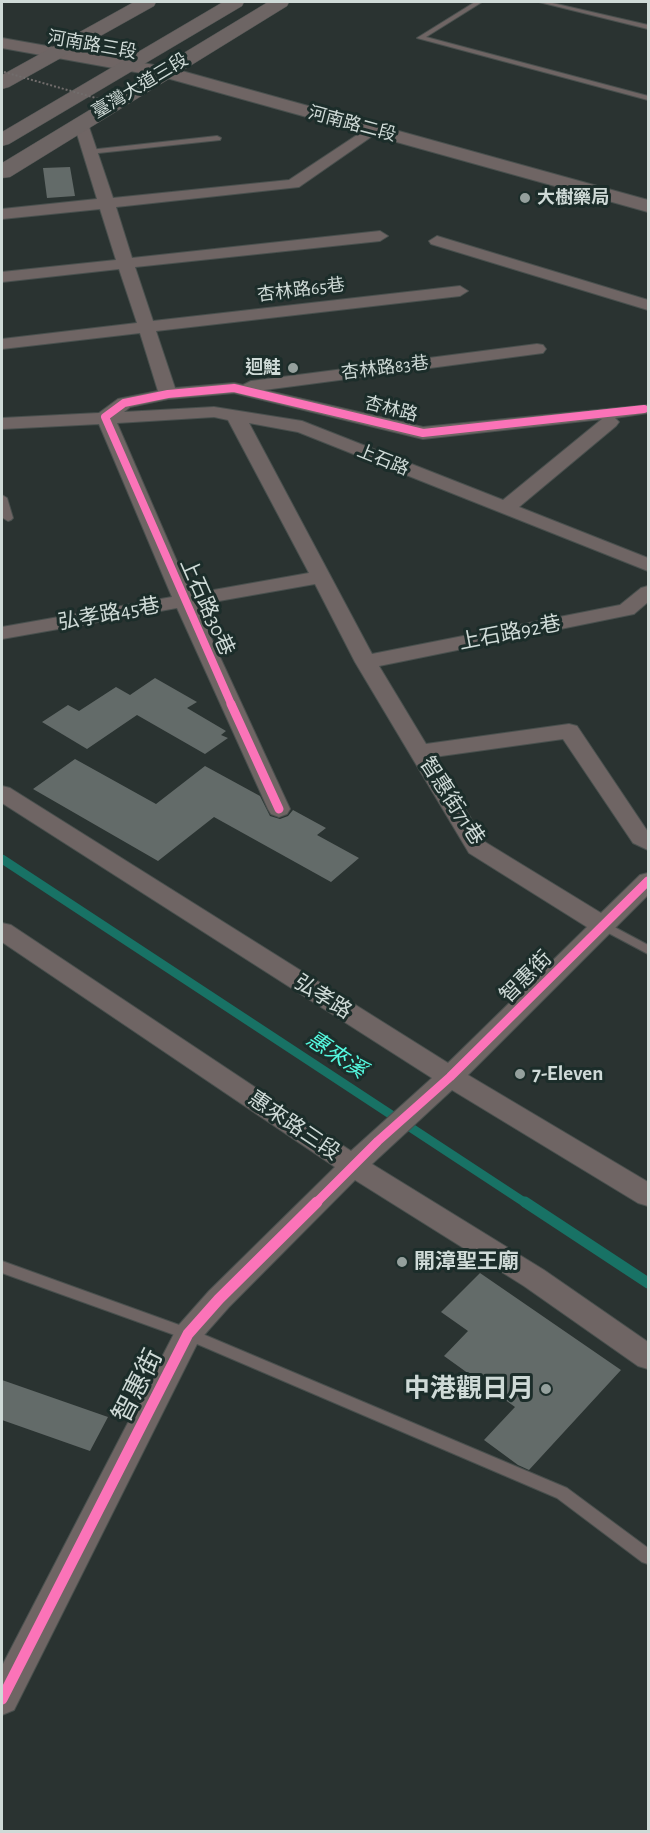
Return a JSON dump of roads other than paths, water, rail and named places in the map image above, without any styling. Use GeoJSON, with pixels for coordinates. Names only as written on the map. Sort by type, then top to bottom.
{"type":"FeatureCollection","features":[{"type":"Feature","properties":{"kind":"main road"},"geometry":{"type":"LineString","coordinates":[[3,78],[54,54],[147,2]]}},
{"type":"Feature","properties":{"kind":"main road","name":"臺灣大道三段"},"geometry":{"type":"LineString","coordinates":[[68,78],[96,61],[121,53],[144,54],[235,2]]}},
{"type":"Feature","properties":{"kind":"main road","name":"臺灣大道三段"},"geometry":{"type":"LineString","coordinates":[[2,172],[80,121],[174,67],[279,2]]}},
{"type":"Feature","properties":{"kind":"main road","name":"臺灣大道三段"},"geometry":{"type":"LineString","coordinates":[[2,140],[121,53]]}},
{"type":"Feature","properties":{"kind":"street","name":"河南路三段"},"geometry":{"type":"LineString","coordinates":[[2,29],[121,53]]}},
{"type":"Feature","properties":{"kind":"street","name":"河南路三段"},"geometry":{"type":"LineString","coordinates":[[2,44],[54,54]]}},
{"type":"Feature","properties":{"kind":"street","name":"河南路二段"},"geometry":{"type":"LineString","coordinates":[[121,53],[648,189]]}},
{"type":"Feature","properties":{"kind":"street"},"geometry":{"type":"LineString","coordinates":[[54,54],[96,61]]}},
{"type":"Feature","properties":{"kind":"street","name":"河南路三段"},"geometry":{"type":"LineString","coordinates":[[144,54],[174,67]]}},
{"type":"Feature","properties":{"kind":"street","name":"河南路二段"},"geometry":{"type":"LineString","coordinates":[[174,67],[374,130],[648,206]]}},
{"type":"Feature","properties":{"kind":"street"},"geometry":{"type":"LineString","coordinates":[[80,121],[168,394]]}},
{"type":"Feature","properties":{"kind":"street"},"geometry":{"type":"LineString","coordinates":[[2,214],[293,184],[374,130]]}},
{"type":"Feature","properties":{"kind":"street"},"geometry":{"type":"LineString","coordinates":[[2,277],[380,236]]}},
{"type":"Feature","properties":{"kind":"street"},"geometry":{"type":"LineString","coordinates":[[437,241],[648,305]]}},
{"type":"Feature","properties":{"kind":"street","name":"杏林路65巷"},"geometry":{"type":"LineString","coordinates":[[2,344],[459,291]]}},
{"type":"Feature","properties":{"kind":"street","name":"杏林路83巷"},"geometry":{"type":"LineString","coordinates":[[234,388],[537,349]]}},
{"type":"Feature","properties":{"kind":"street","name":"杏林路"},"geometry":{"type":"LineString","coordinates":[[168,394],[234,388],[423,434],[644,409]]}},
{"type":"Feature","properties":{"kind":"street","name":"上石路"},"geometry":{"type":"LineString","coordinates":[[105,417],[124,403],[168,394]]}},
{"type":"Feature","properties":{"kind":"street","name":"上石路"},"geometry":{"type":"LineString","coordinates":[[2,424],[214,412],[302,427],[648,565]]}},
{"type":"Feature","properties":{"kind":"street","name":"智惠街71巷"},"geometry":{"type":"LineString","coordinates":[[236,415],[366,662],[477,847],[603,925]]}},
{"type":"Feature","properties":{"kind":"street","name":"上石路30巷"},"geometry":{"type":"LineString","coordinates":[[105,417],[184,601],[279,809]]}},
{"type":"Feature","properties":{"kind":"street"},"geometry":{"type":"LineString","coordinates":[[506,508],[610,422]]}},
{"type":"Feature","properties":{"kind":"street","name":"弘孝路45巷"},"geometry":{"type":"LineString","coordinates":[[2,633],[322,577]]}},
{"type":"Feature","properties":{"kind":"street","name":"上石路92巷"},"geometry":{"type":"LineString","coordinates":[[366,662],[627,609],[648,592]]}},
{"type":"Feature","properties":{"kind":"street"},"geometry":{"type":"LineString","coordinates":[[421,752],[569,731],[641,838],[648,842]]}},
{"type":"Feature","properties":{"kind":"street","name":"弘孝路"},"geometry":{"type":"LineString","coordinates":[[2,793],[450,1077],[648,1195]]}},
{"type":"Feature","properties":{"kind":"street","name":"智惠街"},"geometry":{"type":"LineString","coordinates":[[2,1699],[188,1334],[219,1299],[378,1141],[450,1077],[648,881]]}},
{"type":"Feature","properties":{"kind":"street","name":"惠來路三段"},"geometry":{"type":"LineString","coordinates":[[5,939],[354,1166],[534,1278],[648,1357]]}},
{"type":"Feature","properties":{"kind":"lane"},"geometry":{"type":"LineString","coordinates":[[480,2],[420,38],[648,98]]}},
{"type":"Feature","properties":{"kind":"lane"},"geometry":{"type":"LineString","coordinates":[[542,2],[648,27]]}},
{"type":"Feature","properties":{"kind":"lane"},"geometry":{"type":"LineString","coordinates":[[89,152],[217,138]]}},
{"type":"Feature","properties":{"kind":"lane"},"geometry":{"type":"LineString","coordinates":[[2,498],[8,518]]}},
{"type":"Feature","properties":{"kind":"lane"},"geometry":{"type":"LineString","coordinates":[[603,925],[648,950]]}},
{"type":"Feature","properties":{"kind":"lane"},"geometry":{"type":"LineString","coordinates":[[2,1267],[188,1334],[562,1493],[648,1557]]}},
{"type":"Feature","properties":{"kind":"waterway","name":"惠來溪"},"geometry":{"type":"LineString","coordinates":[[2,859],[527,1204]]}},
{"type":"Feature","properties":{"kind":"waterway","name":"惠來溪"},"geometry":{"type":"LineString","coordinates":[[525,1202],[648,1283]]}},
{"type":"Feature","properties":{"kind":"place","name":"大樹藥局"},"geometry":{"type":"Point","coordinates":[525,198]}},
{"type":"Feature","properties":{"kind":"place","name":"迴鮭"},"geometry":{"type":"Point","coordinates":[293,368]}},
{"type":"Feature","properties":{"kind":"place","name":"7-Eleven"},"geometry":{"type":"Point","coordinates":[520,1074]}},
{"type":"Feature","properties":{"kind":"place","name":"開漳聖王廟"},"geometry":{"type":"Point","coordinates":[402,1262]}},
{"type":"Feature","properties":{"kind":"place","name":"中港觀日月"},"geometry":{"type":"Point","coordinates":[546,1389]}}]}
